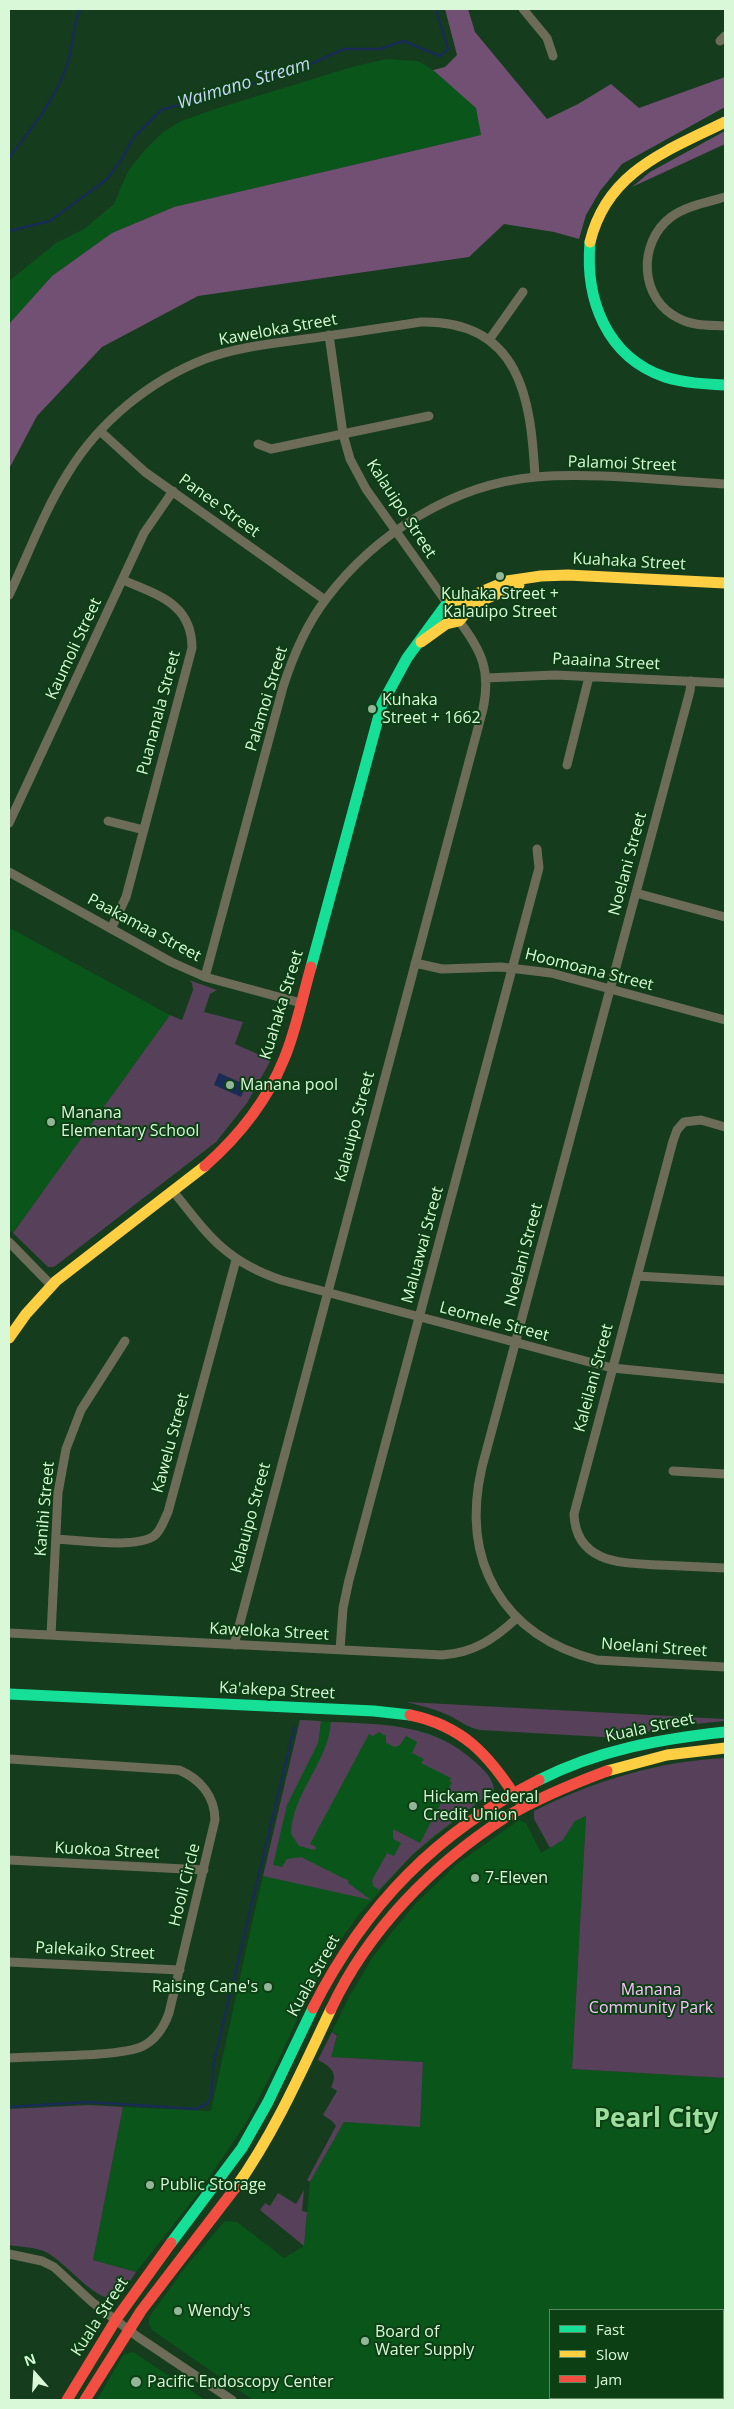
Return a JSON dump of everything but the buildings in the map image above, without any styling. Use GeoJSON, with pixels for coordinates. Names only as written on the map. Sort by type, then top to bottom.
{"type":"FeatureCollection","features":[{"type":"Feature","properties":{"kind":"main road"},"geometry":{"type":"LineString","coordinates":[[725,122],[648,162],[618,185],[605,203],[595,223],[587,261],[589,285],[596,311],[608,333],[624,351],[648,369],[667,378],[694,384],[725,385]]}},
{"type":"Feature","properties":{"kind":"main road","name":"Kuahaka Street"},"geometry":{"type":"LineString","coordinates":[[9,1338],[51,1285],[227,1147],[257,1110],[285,1058],[382,704],[397,672],[427,628],[440,616],[448,605],[515,579],[568,575],[725,583]]}},
{"type":"Feature","properties":{"kind":"main road","name":"Kuahaka Street"},"geometry":{"type":"LineString","coordinates":[[417,644],[458,619],[473,604],[532,579]]}},
{"type":"Feature","properties":{"kind":"main road"},"geometry":{"type":"LineString","coordinates":[[448,605],[461,606],[458,619],[444,618],[448,605]]}},
{"type":"Feature","properties":{"kind":"main road","name":"Ka'akepa Street"},"geometry":{"type":"LineString","coordinates":[[9,1694],[374,1712],[425,1718],[449,1727],[476,1747],[494,1764],[522,1807]]}},
{"type":"Feature","properties":{"kind":"main road","name":"Kuala Street"},"geometry":{"type":"LineString","coordinates":[[67,2400],[116,2319],[157,2261],[216,2188],[244,2145],[270,2098],[308,2018],[340,1959],[383,1901],[412,1870],[443,1841],[484,1811],[514,1793],[566,1767],[614,1750],[665,1738],[725,1732]]}},
{"type":"Feature","properties":{"kind":"main road","name":"Kuala Street"},"geometry":{"type":"LineString","coordinates":[[85,2400],[128,2330],[160,2284],[229,2198],[266,2140],[286,2103],[344,1982],[367,1946],[395,1911],[439,1867],[491,1825],[522,1807],[581,1779],[620,1766],[674,1753],[725,1748]]}},
{"type":"Feature","properties":{"kind":"main road"},"geometry":{"type":"LineString","coordinates":[[383,1901],[395,1911]]}},
{"type":"Feature","properties":{"kind":"main road"},"geometry":{"type":"LineString","coordinates":[[216,2188],[229,2198]]}},
{"type":"Feature","properties":{"kind":"street"},"geometry":{"type":"LineString","coordinates":[[523,9],[547,38],[552,56]]}},
{"type":"Feature","properties":{"kind":"street"},"geometry":{"type":"LineString","coordinates":[[725,197],[681,211],[666,222],[653,238],[649,248],[646,268],[654,294],[670,313],[689,322],[725,326]]}},
{"type":"Feature","properties":{"kind":"street"},"geometry":{"type":"LineString","coordinates":[[489,340],[523,292]]}},
{"type":"Feature","properties":{"kind":"street","name":"Kaweloka Street"},"geometry":{"type":"LineString","coordinates":[[9,595],[61,484],[78,457],[100,431],[140,395],[176,372],[206,359],[252,347],[434,322],[464,328],[489,340],[512,366],[525,393],[529,412],[535,477]]}},
{"type":"Feature","properties":{"kind":"street","name":"Kalauipo Street"},"geometry":{"type":"LineString","coordinates":[[329,336],[344,434],[358,474],[395,531],[448,605]]}},
{"type":"Feature","properties":{"kind":"street"},"geometry":{"type":"LineString","coordinates":[[258,444],[271,449],[429,416]]}},
{"type":"Feature","properties":{"kind":"street","name":"Panee Street"},"geometry":{"type":"LineString","coordinates":[[100,431],[130,460],[325,600]]}},
{"type":"Feature","properties":{"kind":"street","name":"Palamoi Street"},"geometry":{"type":"LineString","coordinates":[[206,977],[283,687],[303,637],[325,600],[354,565],[395,531],[420,515],[454,498],[484,487],[535,477],[568,476],[725,484]]}},
{"type":"Feature","properties":{"kind":"street","name":"Kaumoli Street"},"geometry":{"type":"LineString","coordinates":[[9,823],[144,533],[172,491]]}},
{"type":"Feature","properties":{"kind":"street","name":"Puananala Street"},"geometry":{"type":"LineString","coordinates":[[111,929],[126,898],[190,658],[192,640],[185,618],[173,604],[123,580]]}},
{"type":"Feature","properties":{"kind":"street","name":"Kalauipo Street"},"geometry":{"type":"LineString","coordinates":[[234,1645],[326,1292],[483,709],[486,678],[479,651],[458,619]]}},
{"type":"Feature","properties":{"kind":"street","name":"Paaaina Street"},"geometry":{"type":"LineString","coordinates":[[486,678],[525,675],[725,683]]}},
{"type":"Feature","properties":{"kind":"street"},"geometry":{"type":"LineString","coordinates":[[567,765],[589,686],[589,677]]}},
{"type":"Feature","properties":{"kind":"street","name":"Noelani Street"},"geometry":{"type":"LineString","coordinates":[[691,682],[478,1484],[475,1514],[476,1534],[483,1562],[494,1587],[517,1618],[550,1642],[564,1650],[597,1660],[725,1667]]}},
{"type":"Feature","properties":{"kind":"street"},"geometry":{"type":"LineString","coordinates":[[108,821],[144,830]]}},
{"type":"Feature","properties":{"kind":"street","name":"Maluawai Street"},"geometry":{"type":"LineString","coordinates":[[340,1650],[343,1608],[349,1580],[540,868],[537,849]]}},
{"type":"Feature","properties":{"kind":"street","name":"Paakamaa Street"},"geometry":{"type":"LineString","coordinates":[[9,872],[172,962],[206,977],[301,1004]]}},
{"type":"Feature","properties":{"kind":"street"},"geometry":{"type":"LineString","coordinates":[[636,893],[725,917]]}},
{"type":"Feature","properties":{"kind":"street","name":"Hoomoana Street"},"geometry":{"type":"LineString","coordinates":[[415,963],[447,969],[479,966],[513,967],[551,973],[725,1020]]}},
{"type":"Feature","properties":{"kind":"street","name":"Kaleilani Street"},"geometry":{"type":"LineString","coordinates":[[725,1127],[693,1120],[684,1122],[677,1130],[575,1507],[574,1521],[580,1537],[592,1552],[611,1561],[725,1568]]}},
{"type":"Feature","properties":{"kind":"street","name":"Leomele Street"},"geometry":{"type":"LineString","coordinates":[[173,1191],[211,1238],[236,1260],[266,1275],[612,1368],[725,1378]]}},
{"type":"Feature","properties":{"kind":"street"},"geometry":{"type":"LineString","coordinates":[[9,1242],[51,1285]]}},
{"type":"Feature","properties":{"kind":"street","name":"Kawelu Street"},"geometry":{"type":"LineString","coordinates":[[56,1539],[139,1541],[154,1536],[161,1527],[168,1512],[236,1260]]}},
{"type":"Feature","properties":{"kind":"street"},"geometry":{"type":"LineString","coordinates":[[637,1276],[725,1281]]}},
{"type":"Feature","properties":{"kind":"street","name":"Kanihi Street"},"geometry":{"type":"LineString","coordinates":[[51,1635],[60,1480],[71,1433],[92,1392],[125,1341]]}},
{"type":"Feature","properties":{"kind":"street"},"geometry":{"type":"LineString","coordinates":[[673,1471],[725,1474]]}},
{"type":"Feature","properties":{"kind":"street","name":"Kaweloka Street"},"geometry":{"type":"LineString","coordinates":[[9,1633],[455,1654],[467,1652],[487,1643],[517,1618]]}},
{"type":"Feature","properties":{"kind":"street","name":"Hooli Circle"},"geometry":{"type":"LineString","coordinates":[[9,1759],[169,1768],[187,1773],[204,1787],[214,1808],[215,1825],[166,2023],[155,2037],[142,2046],[128,2051],[9,2058]]}},
{"type":"Feature","properties":{"kind":"street","name":"Kuokoa Street"},"geometry":{"type":"LineString","coordinates":[[9,1860],[204,1870]]}},
{"type":"Feature","properties":{"kind":"street","name":"Palekaiko Street"},"geometry":{"type":"LineString","coordinates":[[9,1962],[180,1970]]}},
{"type":"Feature","properties":{"kind":"street"},"geometry":{"type":"LineString","coordinates":[[9,2254],[48,2263],[60,2271],[92,2302],[128,2330],[232,2400]]}},
{"type":"Feature","properties":{"kind":"shaded area"},"geometry":{"type":"Polygon","coordinates":[[[445,9],[468,9],[475,32],[547,119],[578,104],[611,84],[639,108],[725,77],[725,107],[622,164],[600,191],[586,215],[579,239],[554,232],[504,224],[469,257],[198,296],[102,347],[37,416],[9,469],[9,324],[52,276],[112,233],[174,207],[481,135],[476,108],[433,70],[445,67],[457,55],[445,9]]]}},
{"type":"Feature","properties":{"kind":"shaded area"},"geometry":{"type":"Polygon","coordinates":[[[386,59],[418,61],[433,70],[476,108],[481,135],[174,207],[112,233],[52,276],[9,324],[9,281],[56,243],[84,229],[114,204],[128,171],[163,132],[181,121],[218,108],[352,67],[386,59]]]}},
{"type":"Feature","properties":{"kind":"shaded area"},"geometry":{"type":"Polygon","coordinates":[[[725,131],[725,144],[632,187],[650,172],[725,131]]]}},
{"type":"Feature","properties":{"kind":"shaded area","name":"Manana Elementary School"},"geometry":{"type":"Polygon","coordinates":[[[10,928],[170,1015],[13,1233],[9,1229],[10,928]]]}},
{"type":"Feature","properties":{"kind":"shaded area"},"geometry":{"type":"Polygon","coordinates":[[[300,1720],[390,1725],[428,1733],[446,1741],[472,1759],[491,1780],[494,1790],[412,1855],[357,1917],[337,1945],[309,1994],[276,2065],[246,2123],[200,2191],[136,2272],[93,2260],[123,2107],[211,2111],[251,1927],[300,1720]]]}},
{"type":"Feature","properties":{"kind":"shaded area"},"geometry":{"type":"Polygon","coordinates":[[[586,1816],[572,2069],[725,2078],[725,2318],[724,2309],[549,2309],[549,2399],[617,2400],[253,2400],[152,2330],[149,2324],[149,2317],[187,2265],[225,2221],[237,2222],[284,2258],[304,2246],[310,2182],[344,2122],[420,2126],[423,2062],[330,2057],[337,2038],[337,2034],[332,2032],[348,1999],[372,1958],[396,1927],[416,1903],[458,1863],[519,1820],[526,1823],[541,1853],[563,1840],[575,1821],[586,1816]]]}},
{"type":"Feature","properties":{"kind":"shaded area"},"geometry":{"type":"Polygon","coordinates":[[[132,2352],[205,2400],[97,2400],[123,2355],[132,2352]]]}},
{"type":"Feature","properties":{"kind":"green space"},"geometry":{"type":"Polygon","coordinates":[[[189,980],[217,990],[210,994],[204,1012],[243,1022],[235,1044],[271,1060],[247,1103],[216,1142],[54,1267],[48,1267],[13,1233],[170,1015],[182,1020],[193,990],[192,983],[189,980]]]}},
{"type":"Feature","properties":{"kind":"green space"},"geometry":{"type":"Polygon","coordinates":[[[407,1702],[725,1719],[725,1721],[675,1726],[620,1738],[480,1730],[443,1713],[407,1702]]]}},
{"type":"Feature","properties":{"kind":"green space"},"geometry":{"type":"Polygon","coordinates":[[[300,1720],[321,1721],[318,1743],[287,1805],[273,1865],[282,1867],[287,1859],[301,1857],[349,1881],[348,1883],[371,1900],[263,1876],[300,1720]]]}},
{"type":"Feature","properties":{"kind":"green space"},"geometry":{"type":"Polygon","coordinates":[[[331,1722],[370,1724],[408,1729],[426,1733],[443,1740],[459,1749],[482,1768],[490,1778],[494,1790],[412,1855],[379,1890],[373,1886],[372,1880],[387,1853],[394,1856],[401,1843],[393,1839],[393,1829],[420,1843],[452,1782],[449,1781],[451,1778],[421,1763],[424,1759],[412,1753],[417,1742],[406,1736],[400,1745],[395,1747],[386,1743],[386,1736],[379,1732],[373,1736],[369,1734],[310,1844],[316,1847],[315,1850],[299,1846],[291,1834],[293,1819],[303,1791],[324,1751],[331,1722]]]}},
{"type":"Feature","properties":{"kind":"green space","name":"Manana Community Park"},"geometry":{"type":"Polygon","coordinates":[[[725,1758],[725,2078],[572,2069],[586,1816],[575,1821],[563,1840],[550,1848],[534,1819],[534,1811],[579,1790],[627,1774],[676,1763],[725,1758]]]}},
{"type":"Feature","properties":{"kind":"green space"},"geometry":{"type":"Polygon","coordinates":[[[332,2032],[337,2036],[331,2057],[423,2062],[420,2127],[344,2122],[310,2182],[307,2180],[336,2126],[323,2115],[337,2091],[331,2087],[334,2074],[329,2067],[318,2060],[332,2032]]]}},
{"type":"Feature","properties":{"kind":"green space"},"geometry":{"type":"Polygon","coordinates":[[[89,2105],[123,2107],[93,2260],[136,2272],[119,2298],[110,2299],[91,2289],[44,2251],[9,2245],[9,2109],[89,2105]]]}},
{"type":"Feature","properties":{"kind":"green space"},"geometry":{"type":"Polygon","coordinates":[[[304,2190],[302,2211],[307,2212],[304,2246],[260,2210],[265,2203],[270,2206],[278,2193],[296,2204],[304,2190]]]}},
{"type":"Feature","properties":{"kind":"water","name":"Manana pool"},"geometry":{"type":"Polygon","coordinates":[[[219,1073],[246,1085],[241,1097],[214,1085],[219,1073]]]}},
{"type":"Feature","properties":{"kind":"waterway"},"geometry":{"type":"LineString","coordinates":[[9,158],[43,112],[57,88],[68,62],[80,9]]}},
{"type":"Feature","properties":{"kind":"waterway","name":"Waimano Stream"},"geometry":{"type":"LineString","coordinates":[[9,231],[50,221],[107,179],[121,160],[134,137],[161,110],[200,99],[222,87],[259,83],[297,70],[344,49],[380,49],[403,41],[440,56],[448,49],[436,9]]}},
{"type":"Feature","properties":{"kind":"waterway"},"geometry":{"type":"LineString","coordinates":[[9,2107],[87,2102],[196,2109],[207,2104],[211,2096],[213,2066],[294,1728]]}},
{"type":"Feature","properties":{"kind":"traffic: fast"},"geometry":{"type":"LineString","coordinates":[[590,242],[591,284],[596,304],[614,341],[645,368],[665,377],[687,382],[725,385]]}},
{"type":"Feature","properties":{"kind":"traffic: fast"},"geometry":{"type":"LineString","coordinates":[[311,967],[382,704],[407,658],[445,606],[451,601]]}},
{"type":"Feature","properties":{"kind":"traffic: fast"},"geometry":{"type":"LineString","coordinates":[[9,1694],[374,1711],[410,1715]]}},
{"type":"Feature","properties":{"kind":"traffic: fast"},"geometry":{"type":"LineString","coordinates":[[539,1780],[584,1761],[630,1747],[677,1738],[725,1732]]}},
{"type":"Feature","properties":{"kind":"traffic: fast"},"geometry":{"type":"LineString","coordinates":[[171,2243],[242,2148],[268,2102],[313,2008]]}},
{"type":"Feature","properties":{"kind":"traffic: slow"},"geometry":{"type":"LineString","coordinates":[[590,242],[598,218],[610,197],[625,180],[661,154],[725,122]]}},
{"type":"Feature","properties":{"kind":"traffic: slow"},"geometry":{"type":"LineString","coordinates":[[451,601],[464,599],[507,581],[541,576],[568,575],[725,583]]}},
{"type":"Feature","properties":{"kind":"traffic: slow"},"geometry":{"type":"LineString","coordinates":[[421,642],[446,624],[459,621],[473,604],[519,585]]}},
{"type":"Feature","properties":{"kind":"traffic: slow"},"geometry":{"type":"LineString","coordinates":[[9,1338],[26,1314],[56,1281],[205,1166]]}},
{"type":"Feature","properties":{"kind":"traffic: slow"},"geometry":{"type":"LineString","coordinates":[[607,1771],[667,1755],[725,1748]]}},
{"type":"Feature","properties":{"kind":"traffic: slow"},"geometry":{"type":"LineString","coordinates":[[236,2187],[276,2123],[331,2009]]}},
{"type":"Feature","properties":{"kind":"traffic: jam"},"geometry":{"type":"LineString","coordinates":[[205,1166],[229,1143],[251,1117],[277,1074],[295,1026],[311,967]]}},
{"type":"Feature","properties":{"kind":"traffic: jam"},"geometry":{"type":"LineString","coordinates":[[410,1715],[445,1727],[473,1745],[496,1769],[517,1799]]}},
{"type":"Feature","properties":{"kind":"traffic: jam"},"geometry":{"type":"LineString","coordinates":[[331,2009],[346,1980],[383,1926],[405,1901],[453,1856],[518,1810],[555,1792],[607,1771]]}},
{"type":"Feature","properties":{"kind":"traffic: jam"},"geometry":{"type":"LineString","coordinates":[[313,2008],[333,1971],[356,1936],[380,1904],[407,1875],[436,1848],[468,1823],[539,1780]]}},
{"type":"Feature","properties":{"kind":"traffic: jam"},"geometry":{"type":"LineString","coordinates":[[85,2400],[141,2311],[236,2187]]}},
{"type":"Feature","properties":{"kind":"traffic: jam"},"geometry":{"type":"LineString","coordinates":[[67,2400],[117,2318],[171,2243]]}},
{"type":"Feature","properties":{"kind":"place","name":"Kuhaka Street + Kalauipo Street"},"geometry":{"type":"Point","coordinates":[500,576]}},
{"type":"Feature","properties":{"kind":"place","name":"Kuhaka Street + 1662"},"geometry":{"type":"Point","coordinates":[372,709]}},
{"type":"Feature","properties":{"kind":"place","name":"Manana pool"},"geometry":{"type":"Point","coordinates":[230,1085]}},
{"type":"Feature","properties":{"kind":"place","name":"Manana Elementary School"},"geometry":{"type":"Point","coordinates":[51,1122]}},
{"type":"Feature","properties":{"kind":"place","name":"Hickam Federal Credit Union"},"geometry":{"type":"Point","coordinates":[413,1806]}},
{"type":"Feature","properties":{"kind":"place","name":"7-Eleven"},"geometry":{"type":"Point","coordinates":[475,1878]}},
{"type":"Feature","properties":{"kind":"place","name":"Raising Cane's"},"geometry":{"type":"Point","coordinates":[268,1987]}},
{"type":"Feature","properties":{"kind":"place","name":"Public Storage"},"geometry":{"type":"Point","coordinates":[150,2185]}},
{"type":"Feature","properties":{"kind":"place","name":"Wendy's"},"geometry":{"type":"Point","coordinates":[178,2311]}},
{"type":"Feature","properties":{"kind":"place","name":"Board of Water Supply"},"geometry":{"type":"Point","coordinates":[365,2341]}},
{"type":"Feature","properties":{"kind":"place","name":"Pacific Endoscopy Center"},"geometry":{"type":"Point","coordinates":[136,2382]}},
{"type":"Feature","properties":{"kind":"district","name":"Pearl City"},"geometry":{"type":"Point","coordinates":[656,2120]}}]}
